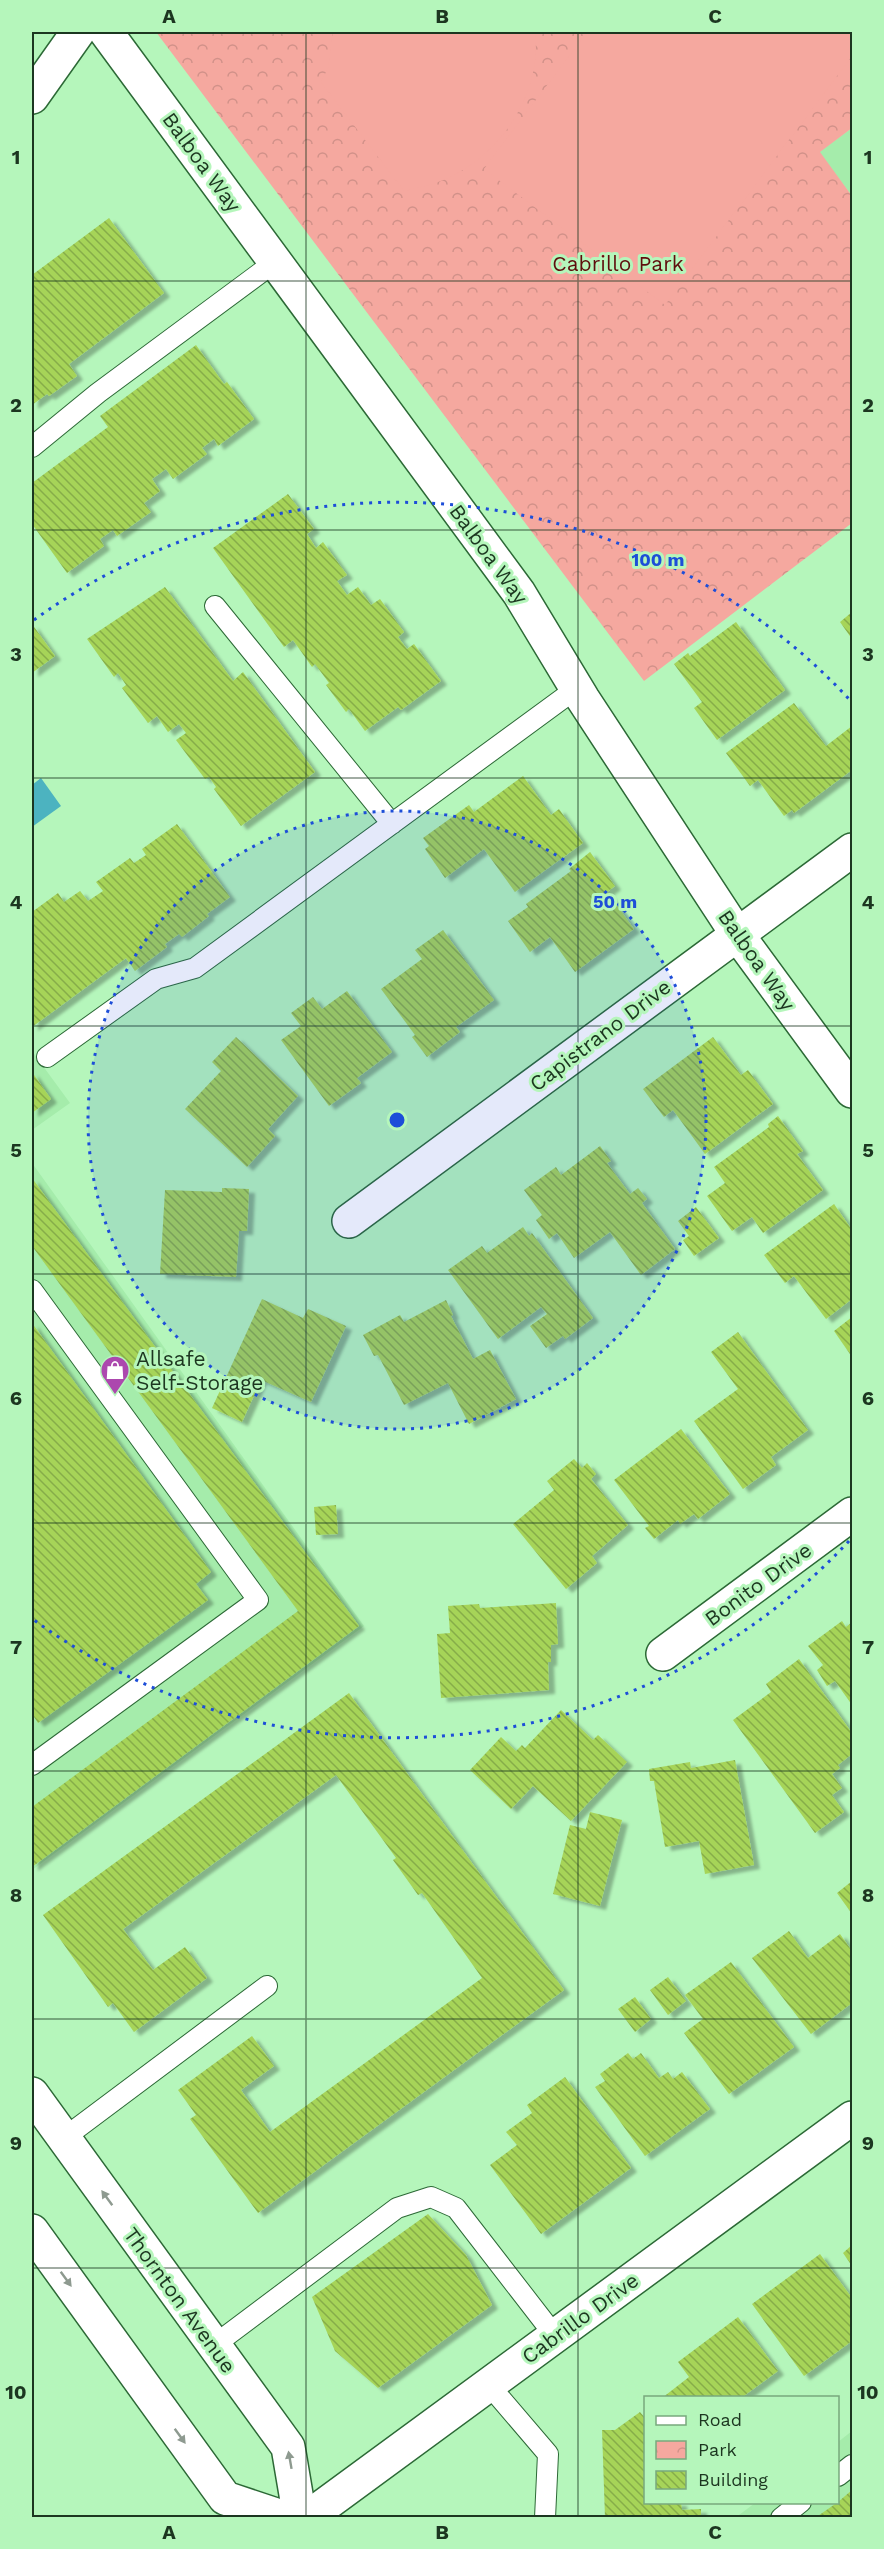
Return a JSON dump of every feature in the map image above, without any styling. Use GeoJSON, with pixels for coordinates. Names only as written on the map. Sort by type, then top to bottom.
{"type":"FeatureCollection","features":[{"type":"Feature","properties":{"kind":"street","name":"Balboa Way"},"geometry":{"type":"LineString","coordinates":[[106,32],[519,593],[577,688],[737,934],[852,1091]]}},
{"type":"Feature","properties":{"kind":"street"},"geometry":{"type":"LineString","coordinates":[[32,97],[68,35]]}},
{"type":"Feature","properties":{"kind":"street","name":"Capistrano Drive"},"geometry":{"type":"LineString","coordinates":[[349,1221],[852,850]]}},
{"type":"Feature","properties":{"kind":"street","name":"Bonito Drive"},"geometry":{"type":"LineString","coordinates":[[663,1654],[852,1514]]}},
{"type":"Feature","properties":{"kind":"street","name":"Thornton Avenue"},"geometry":{"type":"LineString","coordinates":[[32,2094],[288,2447],[300,2517]]}},
{"type":"Feature","properties":{"kind":"street","name":"Cabrillo Drive"},"geometry":{"type":"LineString","coordinates":[[307,2517],[852,2118]]}},
{"type":"Feature","properties":{"kind":"street"},"geometry":{"type":"LineString","coordinates":[[32,2231],[225,2498],[285,2517]]}},
{"type":"Feature","properties":{"kind":"lane"},"geometry":{"type":"LineString","coordinates":[[32,447],[98,393],[275,262]]}},
{"type":"Feature","properties":{"kind":"lane"},"geometry":{"type":"LineString","coordinates":[[215,606],[392,824]]}},
{"type":"Feature","properties":{"kind":"lane"},"geometry":{"type":"LineString","coordinates":[[47,1057],[156,979],[195,968],[577,688]]}},
{"type":"Feature","properties":{"kind":"lane"},"geometry":{"type":"LineString","coordinates":[[32,1290],[258,1600],[32,1765]]}},
{"type":"Feature","properties":{"kind":"lane"},"geometry":{"type":"LineString","coordinates":[[64,2138],[267,1986]]}},
{"type":"Feature","properties":{"kind":"lane"},"geometry":{"type":"LineString","coordinates":[[213,2346],[397,2208],[431,2197],[456,2208],[555,2336]]}},
{"type":"Feature","properties":{"kind":"lane"},"geometry":{"type":"LineString","coordinates":[[489,2385],[548,2454],[544,2517]]}},
{"type":"Feature","properties":{"kind":"lane"},"geometry":{"type":"LineString","coordinates":[[839,2475],[852,2465]]}},
{"type":"Feature","properties":{"kind":"lane"},"geometry":{"type":"LineString","coordinates":[[781,2517],[798,2504]]}},
{"type":"Feature","properties":{"kind":"shaded area"},"geometry":{"type":"Polygon","coordinates":[[[852,128],[852,196],[819,152],[852,128]]]}},
{"type":"Feature","properties":{"kind":"shaded area"},"geometry":{"type":"Polygon","coordinates":[[[32,1051],[70,1103],[32,1130],[32,1051]]]}},
{"type":"Feature","properties":{"kind":"shaded area","name":"Allsafe Self-Storage"},"geometry":{"type":"Polygon","coordinates":[[[32,1163],[364,1626],[32,1870],[32,1163]]]}},
{"type":"Feature","properties":{"kind":"shaded area"},"geometry":{"type":"Polygon","coordinates":[[[852,2431],[852,2517],[735,2518],[754,2504],[839,2504],[839,2441],[852,2431]]]}},
{"type":"Feature","properties":{"kind":"green space","name":"Cabrillo Park"},"geometry":{"type":"Polygon","coordinates":[[[156,32],[852,32],[852,128],[820,152],[852,196],[852,523],[644,681],[156,32]]]}},
{"type":"Feature","properties":{"kind":"green space"},"geometry":{"type":"Polygon","coordinates":[[[333,32],[535,32],[536,53],[533,74],[517,114],[490,148],[474,162],[450,177],[404,191],[321,82],[328,68],[333,32]]]}},
{"type":"Feature","properties":{"kind":"green space"},"geometry":{"type":"Polygon","coordinates":[[[587,32],[852,32],[852,56],[665,305],[484,169],[587,32]]]}},
{"type":"Feature","properties":{"kind":"water"},"geometry":{"type":"Polygon","coordinates":[[[41,778],[61,806],[32,827],[32,785],[41,778]]]}},
{"type":"Feature","properties":{"kind":"building"},"geometry":{"type":"Polygon","coordinates":[[[109,218],[164,293],[69,364],[77,376],[32,405],[32,288],[34,286],[32,275],[109,218]]]}},
{"type":"Feature","properties":{"kind":"building"},"geometry":{"type":"Polygon","coordinates":[[[196,345],[224,384],[227,382],[254,419],[218,446],[214,439],[202,448],[207,454],[173,479],[166,469],[152,479],[160,491],[144,503],[151,512],[117,536],[113,530],[100,539],[104,546],[67,573],[32,524],[32,483],[108,427],[100,416],[196,345]]]}},
{"type":"Feature","properties":{"kind":"building"},"geometry":{"type":"Polygon","coordinates":[[[288,494],[314,529],[307,534],[316,548],[323,542],[347,575],[337,581],[347,595],[358,587],[371,605],[380,599],[404,632],[398,637],[407,649],[414,644],[441,681],[401,710],[398,707],[365,731],[349,709],[346,712],[326,685],[329,683],[315,664],[312,667],[293,640],[284,647],[213,548],[288,494]]]}},
{"type":"Feature","properties":{"kind":"building"},"geometry":{"type":"Polygon","coordinates":[[[165,587],[233,681],[243,672],[315,772],[241,826],[214,789],[216,787],[209,777],[205,779],[176,740],[186,733],[179,724],[168,732],[157,716],[148,723],[122,688],[126,685],[118,673],[114,677],[87,639],[165,587]]]}},
{"type":"Feature","properties":{"kind":"building"},"geometry":{"type":"Polygon","coordinates":[[[852,612],[852,639],[840,622],[852,612]]]}},
{"type":"Feature","properties":{"kind":"building"},"geometry":{"type":"Polygon","coordinates":[[[736,622],[785,690],[717,740],[694,708],[702,702],[674,664],[688,653],[690,656],[736,622]]]}},
{"type":"Feature","properties":{"kind":"building"},"geometry":{"type":"Polygon","coordinates":[[[32,624],[55,656],[32,673],[32,624]]]}},
{"type":"Feature","properties":{"kind":"building"},"geometry":{"type":"Polygon","coordinates":[[[794,703],[826,746],[852,726],[852,770],[794,813],[792,810],[784,816],[758,780],[750,786],[726,753],[794,703]]]}},
{"type":"Feature","properties":{"kind":"building"},"geometry":{"type":"Polygon","coordinates":[[[523,776],[551,815],[559,809],[583,843],[515,892],[484,849],[445,878],[425,849],[429,846],[423,838],[469,805],[474,812],[523,776]]]}},
{"type":"Feature","properties":{"kind":"building"},"geometry":{"type":"Polygon","coordinates":[[[177,824],[230,897],[182,937],[179,934],[165,944],[167,947],[135,971],[126,958],[32,1027],[32,912],[58,893],[64,902],[80,891],[88,901],[103,891],[96,882],[130,858],[134,863],[146,855],[142,849],[177,824]]]}},
{"type":"Feature","properties":{"kind":"building"},"geometry":{"type":"Polygon","coordinates":[[[590,852],[615,886],[607,892],[634,929],[575,972],[550,937],[530,952],[508,921],[528,907],[526,904],[571,871],[569,869],[590,852]]]}},
{"type":"Feature","properties":{"kind":"building"},"geometry":{"type":"Polygon","coordinates":[[[443,930],[494,1000],[456,1027],[460,1032],[427,1057],[412,1037],[415,1035],[381,989],[422,959],[415,950],[443,930]]]}},
{"type":"Feature","properties":{"kind":"building"},"geometry":{"type":"Polygon","coordinates":[[[347,991],[392,1052],[357,1078],[361,1083],[329,1106],[281,1040],[301,1026],[291,1013],[313,997],[322,1009],[347,991]]]}},
{"type":"Feature","properties":{"kind":"building"},"geometry":{"type":"Polygon","coordinates":[[[236,1037],[298,1096],[268,1129],[275,1136],[247,1167],[185,1109],[221,1071],[212,1062],[236,1037]]]}},
{"type":"Feature","properties":{"kind":"building"},"geometry":{"type":"Polygon","coordinates":[[[713,1037],[741,1075],[748,1070],[773,1104],[705,1154],[673,1110],[664,1117],[643,1089],[713,1037]]]}},
{"type":"Feature","properties":{"kind":"building"},"geometry":{"type":"Polygon","coordinates":[[[32,1072],[51,1099],[32,1113],[32,1072]]]}},
{"type":"Feature","properties":{"kind":"building"},"geometry":{"type":"Polygon","coordinates":[[[778,1116],[803,1151],[797,1154],[823,1190],[763,1233],[752,1217],[732,1231],[707,1196],[725,1183],[714,1167],[769,1127],[768,1124],[778,1116]]]}},
{"type":"Feature","properties":{"kind":"building"},"geometry":{"type":"Polygon","coordinates":[[[600,1146],[611,1161],[607,1163],[630,1194],[638,1188],[647,1199],[642,1203],[675,1249],[641,1275],[610,1232],[574,1258],[557,1233],[549,1239],[536,1220],[542,1215],[524,1190],[556,1167],[561,1175],[600,1146]]]}},
{"type":"Feature","properties":{"kind":"building"},"geometry":{"type":"Polygon","coordinates":[[[32,1178],[359,1626],[32,1867],[32,1807],[298,1611],[32,1246],[32,1178]]]}},
{"type":"Feature","properties":{"kind":"building"},"geometry":{"type":"Polygon","coordinates":[[[222,1188],[249,1189],[247,1231],[239,1231],[236,1277],[160,1274],[165,1190],[222,1192],[222,1188]]]}},
{"type":"Feature","properties":{"kind":"building"},"geometry":{"type":"Polygon","coordinates":[[[834,1204],[852,1230],[852,1299],[826,1319],[794,1276],[785,1283],[764,1255],[834,1204]]]}},
{"type":"Feature","properties":{"kind":"building"},"geometry":{"type":"Polygon","coordinates":[[[696,1207],[719,1238],[694,1256],[683,1240],[689,1236],[678,1221],[696,1207]]]}},
{"type":"Feature","properties":{"kind":"building"},"geometry":{"type":"Polygon","coordinates":[[[523,1227],[529,1236],[532,1233],[593,1318],[565,1339],[563,1336],[546,1348],[530,1326],[547,1314],[541,1307],[498,1339],[448,1270],[482,1246],[487,1253],[523,1227]]]}},
{"type":"Feature","properties":{"kind":"building"},"geometry":{"type":"Polygon","coordinates":[[[262,1299],[303,1318],[308,1309],[346,1326],[311,1402],[261,1380],[242,1422],[212,1408],[262,1299]]]}},
{"type":"Feature","properties":{"kind":"building"},"geometry":{"type":"Polygon","coordinates":[[[446,1300],[453,1315],[451,1316],[473,1359],[490,1350],[516,1399],[469,1424],[448,1383],[404,1405],[378,1355],[374,1356],[363,1335],[400,1315],[404,1322],[446,1300]]]}},
{"type":"Feature","properties":{"kind":"building"},"geometry":{"type":"Polygon","coordinates":[[[852,1317],[852,1357],[834,1331],[852,1317]]]}},
{"type":"Feature","properties":{"kind":"building"},"geometry":{"type":"Polygon","coordinates":[[[32,1323],[211,1572],[196,1584],[208,1600],[38,1723],[32,1714],[32,1323]]]}},
{"type":"Feature","properties":{"kind":"building"},"geometry":{"type":"Polygon","coordinates":[[[738,1332],[808,1430],[771,1457],[776,1465],[743,1489],[694,1421],[738,1389],[711,1352],[738,1332]]]}},
{"type":"Feature","properties":{"kind":"building"},"geometry":{"type":"Polygon","coordinates":[[[681,1429],[730,1494],[698,1519],[694,1514],[680,1524],[678,1520],[654,1539],[645,1528],[649,1526],[614,1480],[681,1429]]]}},
{"type":"Feature","properties":{"kind":"building"},"geometry":{"type":"Polygon","coordinates":[[[574,1459],[582,1468],[587,1463],[596,1474],[591,1479],[628,1525],[592,1556],[597,1563],[566,1589],[513,1524],[554,1490],[547,1481],[574,1459]]]}},
{"type":"Feature","properties":{"kind":"building"},"geometry":{"type":"Polygon","coordinates":[[[336,1505],[338,1534],[316,1535],[314,1507],[336,1505]]]}},
{"type":"Feature","properties":{"kind":"building"},"geometry":{"type":"Polygon","coordinates":[[[556,1603],[558,1644],[551,1645],[551,1662],[548,1662],[549,1690],[441,1698],[437,1634],[450,1633],[448,1606],[479,1604],[480,1608],[556,1603]]]}},
{"type":"Feature","properties":{"kind":"building"},"geometry":{"type":"Polygon","coordinates":[[[842,1621],[846,1627],[852,1622],[852,1705],[835,1681],[827,1686],[817,1670],[823,1665],[808,1646],[842,1621]]]}},
{"type":"Feature","properties":{"kind":"building"},"geometry":{"type":"Polygon","coordinates":[[[799,1659],[852,1733],[852,1754],[838,1765],[840,1768],[832,1774],[842,1788],[832,1795],[844,1812],[815,1833],[733,1720],[771,1692],[766,1684],[799,1659]]]}},
{"type":"Feature","properties":{"kind":"building"},"geometry":{"type":"Polygon","coordinates":[[[349,1693],[564,1990],[258,2213],[190,2119],[196,2115],[178,2090],[252,2036],[274,2066],[241,2090],[270,2132],[482,1978],[422,1893],[418,1895],[393,1860],[396,1858],[336,1775],[123,1929],[153,1970],[185,1947],[207,1978],[134,2032],[113,2003],[108,2007],[43,1915],[349,1693]]]}},
{"type":"Feature","properties":{"kind":"building"},"geometry":{"type":"Polygon","coordinates":[[[561,1710],[593,1740],[598,1735],[627,1762],[571,1821],[533,1786],[511,1809],[470,1770],[501,1737],[516,1751],[522,1745],[525,1748],[561,1710]]]}},
{"type":"Feature","properties":{"kind":"building"},"geometry":{"type":"Polygon","coordinates":[[[735,1760],[754,1865],[705,1874],[699,1841],[665,1847],[654,1781],[650,1781],[649,1769],[690,1762],[691,1768],[735,1760]]]}},
{"type":"Feature","properties":{"kind":"building"},"geometry":{"type":"Polygon","coordinates":[[[590,1812],[622,1820],[600,1906],[553,1894],[570,1825],[586,1829],[590,1812]]]}},
{"type":"Feature","properties":{"kind":"building"},"geometry":{"type":"Polygon","coordinates":[[[852,1881],[852,1914],[837,1893],[852,1881]]]}},
{"type":"Feature","properties":{"kind":"building"},"geometry":{"type":"Polygon","coordinates":[[[789,1931],[808,1958],[840,1934],[852,1951],[852,2003],[811,2034],[752,1958],[789,1931]]]}},
{"type":"Feature","properties":{"kind":"building"},"geometry":{"type":"Polygon","coordinates":[[[731,1962],[794,2047],[729,2094],[684,2033],[703,2019],[685,1995],[731,1962]]]}},
{"type":"Feature","properties":{"kind":"building"},"geometry":{"type":"Polygon","coordinates":[[[668,1977],[686,2001],[668,2015],[650,1990],[668,1977]]]}},
{"type":"Feature","properties":{"kind":"building"},"geometry":{"type":"Polygon","coordinates":[[[635,1997],[651,2019],[635,2032],[618,2009],[635,1997]]]}},
{"type":"Feature","properties":{"kind":"building"},"geometry":{"type":"Polygon","coordinates":[[[628,2053],[633,2059],[641,2053],[659,2078],[668,2072],[673,2079],[682,2072],[710,2109],[645,2156],[595,2087],[605,2081],[600,2074],[628,2053]]]}},
{"type":"Feature","properties":{"kind":"building"},"geometry":{"type":"Polygon","coordinates":[[[565,2077],[631,2168],[541,2234],[490,2165],[517,2145],[506,2132],[532,2113],[527,2105],[565,2077]]]}},
{"type":"Feature","properties":{"kind":"building"},"geometry":{"type":"Polygon","coordinates":[[[428,2214],[466,2255],[492,2305],[378,2388],[335,2351],[312,2297],[428,2214]]]}},
{"type":"Feature","properties":{"kind":"building"},"geometry":{"type":"Polygon","coordinates":[[[852,2245],[852,2266],[843,2253],[852,2245]]]}},
{"type":"Feature","properties":{"kind":"building"},"geometry":{"type":"Polygon","coordinates":[[[820,2254],[852,2298],[852,2341],[804,2376],[752,2304],[820,2254]]]}},
{"type":"Feature","properties":{"kind":"building"},"geometry":{"type":"Polygon","coordinates":[[[738,2317],[778,2371],[744,2396],[665,2396],[689,2377],[678,2362],[738,2317]]]}},
{"type":"Feature","properties":{"kind":"building"},"geometry":{"type":"Polygon","coordinates":[[[640,2412],[644,2417],[644,2504],[681,2504],[682,2510],[701,2509],[701,2518],[605,2518],[602,2430],[615,2430],[640,2412]]]}},
{"type":"Feature","properties":{"kind":"building"},"geometry":{"type":"Polygon","coordinates":[[[852,2490],[852,2518],[815,2518],[835,2504],[839,2504],[839,2501],[852,2490]]]}},
{"type":"Feature","properties":{"kind":"place","name":"Allsafe Self-Storage"},"geometry":{"type":"Point","coordinates":[115,1396]}}]}
